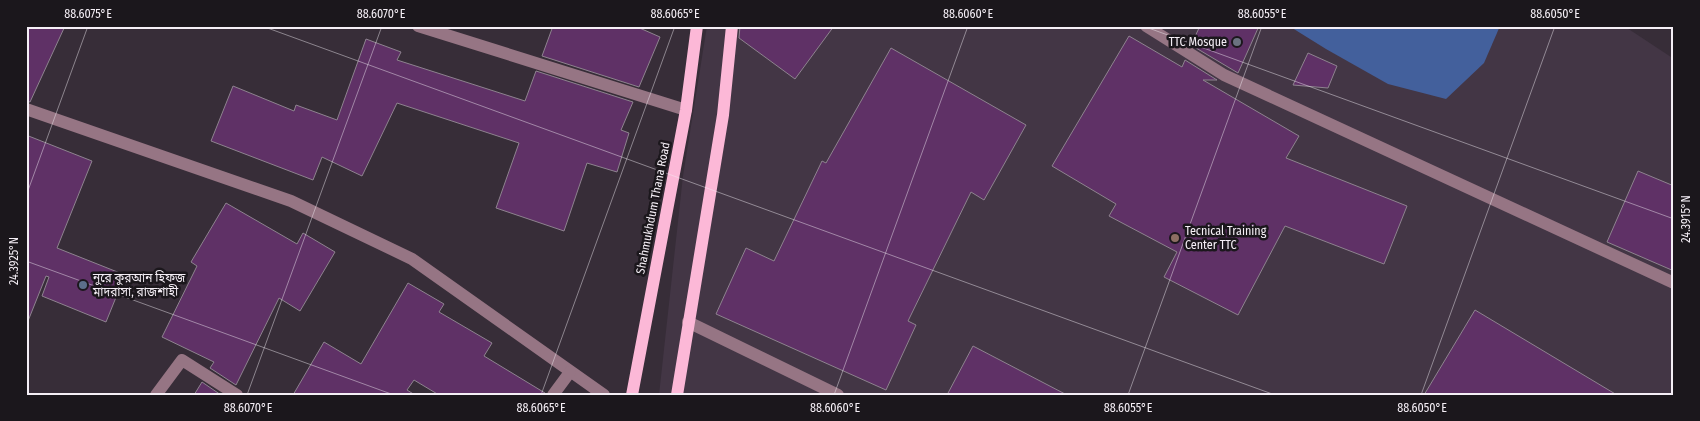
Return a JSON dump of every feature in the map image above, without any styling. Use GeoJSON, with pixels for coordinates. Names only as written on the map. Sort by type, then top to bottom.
{"type":"FeatureCollection","features":[{"type":"Feature","properties":{"kind":"main road","name":"Shahmukhdum Thana Road"},"geometry":{"type":"LineString","coordinates":[[632,395],[686,110],[697,26]]}},
{"type":"Feature","properties":{"kind":"main road"},"geometry":{"type":"LineString","coordinates":[[677,395],[723,115],[732,26]]}},
{"type":"Feature","properties":{"kind":"street"},"geometry":{"type":"LineString","coordinates":[[418,26],[686,110]]}},
{"type":"Feature","properties":{"kind":"street"},"geometry":{"type":"LineString","coordinates":[[1146,26],[1224,75],[1674,283]]}},
{"type":"Feature","properties":{"kind":"street"},"geometry":{"type":"LineString","coordinates":[[26,109],[291,201],[412,259],[604,395]]}},
{"type":"Feature","properties":{"kind":"street"},"geometry":{"type":"LineString","coordinates":[[688,322],[838,395]]}},
{"type":"Feature","properties":{"kind":"street"},"geometry":{"type":"LineString","coordinates":[[156,395],[182,360],[238,395]]}},
{"type":"Feature","properties":{"kind":"street"},"geometry":{"type":"LineString","coordinates":[[553,395],[570,372]]}},
{"type":"Feature","properties":{"kind":"shaded area","name":"Tecnical Training Center TTC"},"geometry":{"type":"Polygon","coordinates":[[[707,26],[1624,26],[1674,59],[1674,395],[659,395],[683,176],[707,26]]]}},
{"type":"Feature","properties":{"kind":"water"},"geometry":{"type":"Polygon","coordinates":[[[1289,26],[1500,26],[1484,63],[1446,99],[1388,84],[1289,26]]]}},
{"type":"Feature","properties":{"kind":"building"},"geometry":{"type":"Polygon","coordinates":[[[26,26],[65,26],[30,102],[26,101],[26,26]]]}},
{"type":"Feature","properties":{"kind":"building"},"geometry":{"type":"Polygon","coordinates":[[[553,26],[635,26],[660,37],[639,87],[542,56],[553,26]]]}},
{"type":"Feature","properties":{"kind":"building"},"geometry":{"type":"Polygon","coordinates":[[[740,26],[834,26],[795,79],[739,38],[740,26]]]}},
{"type":"Feature","properties":{"kind":"building"},"geometry":{"type":"Polygon","coordinates":[[[1200,26],[1259,26],[1238,73],[1191,45],[1200,26]]]}},
{"type":"Feature","properties":{"kind":"building"},"geometry":{"type":"Polygon","coordinates":[[[1129,36],[1182,67],[1185,60],[1217,80],[1203,80],[1299,136],[1286,158],[1407,206],[1384,264],[1285,226],[1238,315],[1164,277],[1177,252],[1109,216],[1116,204],[1052,166],[1129,36]]]}},
{"type":"Feature","properties":{"kind":"building"},"geometry":{"type":"Polygon","coordinates":[[[366,39],[401,52],[397,60],[525,101],[536,71],[633,102],[621,130],[629,133],[617,172],[587,163],[564,231],[496,208],[519,143],[397,103],[362,176],[322,157],[313,180],[211,141],[233,86],[294,111],[296,105],[337,120],[366,39]]]}},
{"type":"Feature","properties":{"kind":"building"},"geometry":{"type":"Polygon","coordinates":[[[891,48],[1026,125],[984,200],[971,192],[908,321],[916,325],[886,390],[716,314],[746,248],[774,261],[822,161],[826,163],[891,48]]]}},
{"type":"Feature","properties":{"kind":"building"},"geometry":{"type":"Polygon","coordinates":[[[1308,53],[1337,66],[1328,88],[1293,85],[1308,53]]]}},
{"type":"Feature","properties":{"kind":"building"},"geometry":{"type":"Polygon","coordinates":[[[26,135],[92,161],[57,248],[125,275],[106,322],[42,296],[49,277],[46,276],[28,321],[26,321],[26,135]]]}},
{"type":"Feature","properties":{"kind":"building"},"geometry":{"type":"Polygon","coordinates":[[[1638,171],[1674,186],[1674,271],[1607,242],[1638,171]]]}},
{"type":"Feature","properties":{"kind":"building"},"geometry":{"type":"Polygon","coordinates":[[[226,203],[297,244],[303,233],[335,252],[300,311],[279,298],[236,385],[210,368],[214,362],[162,337],[197,266],[191,262],[226,203]]]}},
{"type":"Feature","properties":{"kind":"building"},"geometry":{"type":"Polygon","coordinates":[[[408,283],[444,304],[439,312],[492,343],[484,356],[545,393],[545,395],[439,395],[414,380],[407,390],[415,395],[293,395],[324,342],[361,364],[408,283]]]}},
{"type":"Feature","properties":{"kind":"building"},"geometry":{"type":"Polygon","coordinates":[[[1475,310],[1617,395],[1424,395],[1475,310]]]}},
{"type":"Feature","properties":{"kind":"building"},"geometry":{"type":"Polygon","coordinates":[[[973,346],[1067,395],[947,395],[973,346]]]}},
{"type":"Feature","properties":{"kind":"building"},"geometry":{"type":"Polygon","coordinates":[[[202,382],[221,395],[194,395],[202,382]]]}},
{"type":"Feature","properties":{"kind":"place","name":"TTC Mosque"},"geometry":{"type":"Point","coordinates":[1237,42]}},
{"type":"Feature","properties":{"kind":"place","name":"Tecnical Training Center TTC"},"geometry":{"type":"Point","coordinates":[1175,238]}},
{"type":"Feature","properties":{"kind":"place","name":"নুরে কুরআন হিফজ মাদরাসা, রাজশাহী"},"geometry":{"type":"Point","coordinates":[83,285]}}]}
